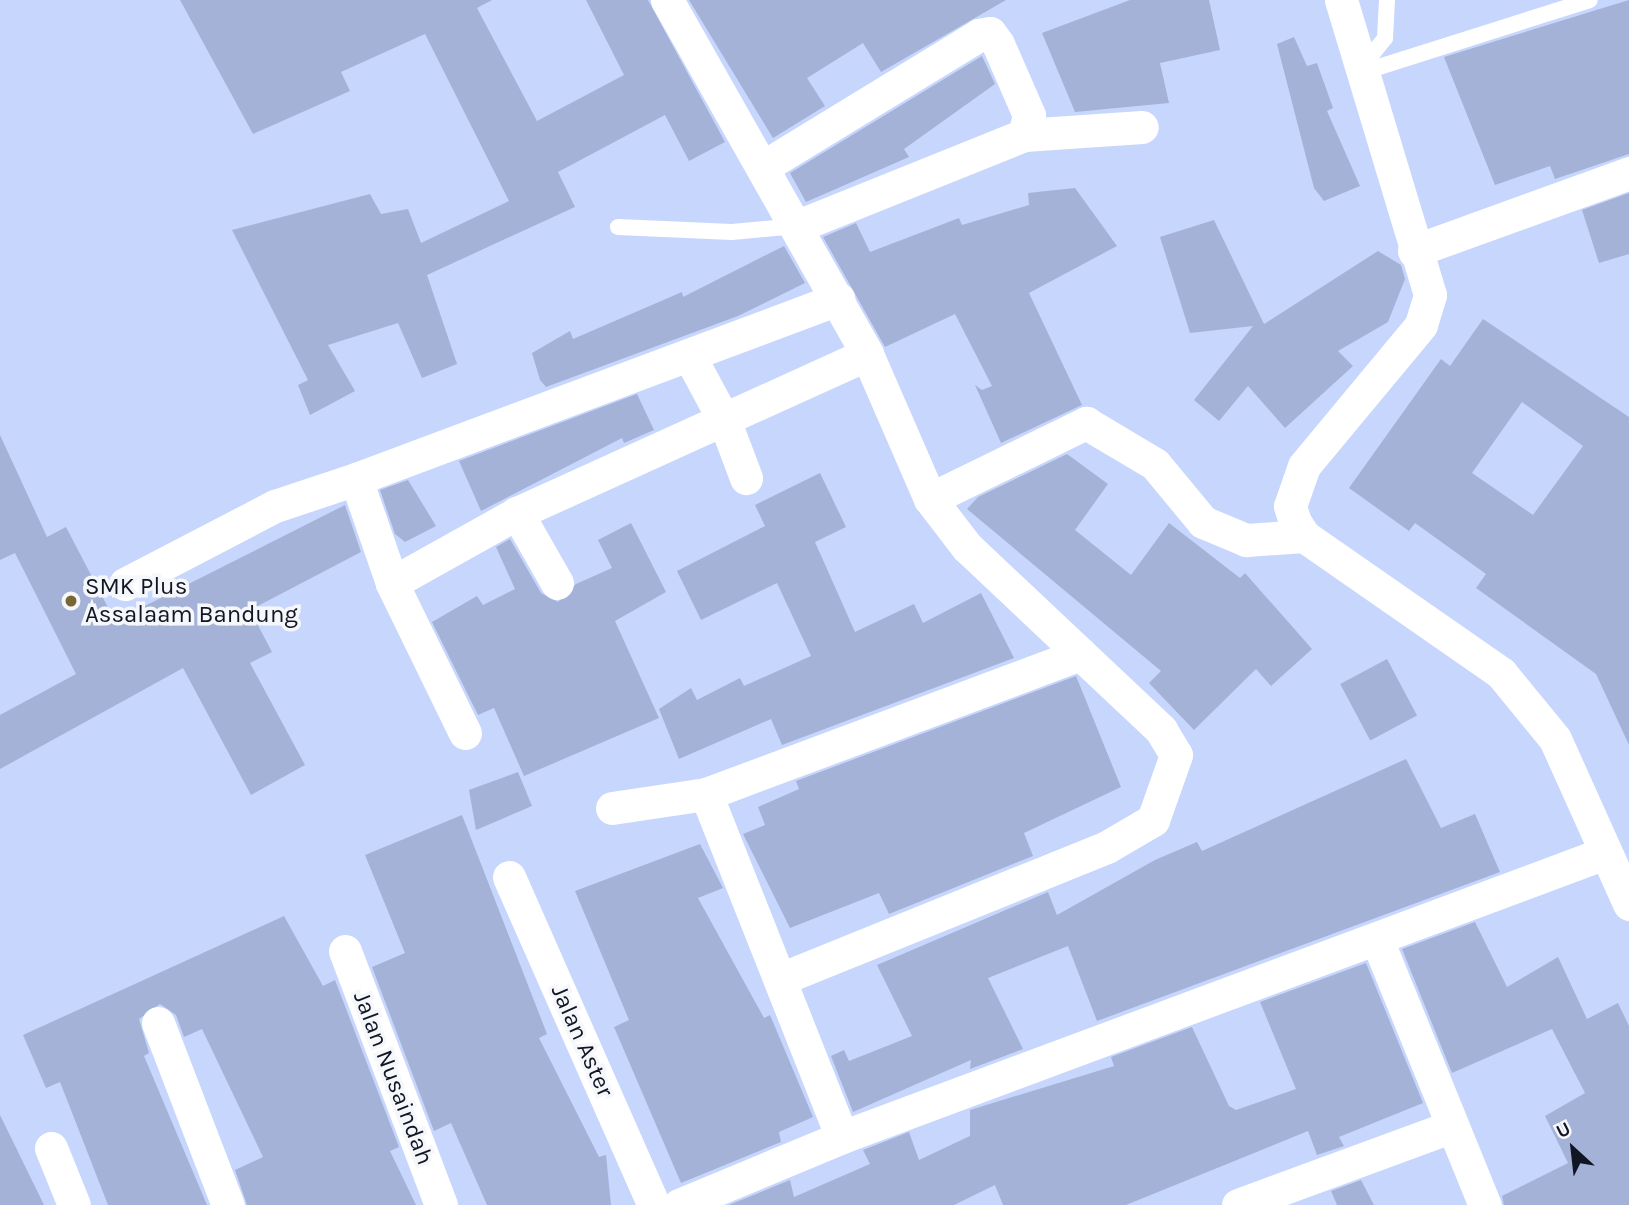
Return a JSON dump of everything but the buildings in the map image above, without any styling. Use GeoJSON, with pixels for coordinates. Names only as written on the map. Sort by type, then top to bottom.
{"type":"FeatureCollection","features":[{"type":"Feature","properties":{"kind":"street"},"geometry":{"type":"LineString","coordinates":[[667,0],[766,165],[867,354],[930,499],[967,547],[1161,730],[1177,755],[1153,820],[1107,847],[780,979]]}},
{"type":"Feature","properties":{"kind":"street"},"geometry":{"type":"LineString","coordinates":[[1341,0],[1358,66],[1414,251],[1428,274],[1430,295],[1421,325],[1304,466],[1290,506],[1304,536],[1501,673],[1555,738],[1629,904]]}},
{"type":"Feature","properties":{"kind":"street"},"geometry":{"type":"LineString","coordinates":[[766,165],[990,33],[1029,115],[1024,135]]}},
{"type":"Feature","properties":{"kind":"street"},"geometry":{"type":"LineString","coordinates":[[798,226],[1024,135],[1142,127]]}},
{"type":"Feature","properties":{"kind":"street"},"geometry":{"type":"LineString","coordinates":[[1414,251],[1629,173]]}},
{"type":"Feature","properties":{"kind":"street"},"geometry":{"type":"LineString","coordinates":[[125,583],[275,506],[691,359],[838,299]]}},
{"type":"Feature","properties":{"kind":"street"},"geometry":{"type":"LineString","coordinates":[[392,583],[517,513],[725,422],[867,354]]}},
{"type":"Feature","properties":{"kind":"street"},"geometry":{"type":"LineString","coordinates":[[691,359],[725,422],[746,478]]}},
{"type":"Feature","properties":{"kind":"street"},"geometry":{"type":"LineString","coordinates":[[930,499],[1086,423],[1155,464],[1203,522],[1246,540],[1304,536]]}},
{"type":"Feature","properties":{"kind":"street"},"geometry":{"type":"LineString","coordinates":[[355,479],[392,583],[465,733]]}},
{"type":"Feature","properties":{"kind":"street"},"geometry":{"type":"LineString","coordinates":[[517,513],[557,583]]}},
{"type":"Feature","properties":{"kind":"street"},"geometry":{"type":"LineString","coordinates":[[612,808],[706,794],[1081,654]]}},
{"type":"Feature","properties":{"kind":"street"},"geometry":{"type":"LineString","coordinates":[[706,794],[842,1137]]}},
{"type":"Feature","properties":{"kind":"street"},"geometry":{"type":"LineString","coordinates":[[679,1205],[842,1137],[1378,942],[1605,853]]}},
{"type":"Feature","properties":{"kind":"street","name":"Jalan Aster"},"geometry":{"type":"LineString","coordinates":[[509,877],[654,1205]]}},
{"type":"Feature","properties":{"kind":"street"},"geometry":{"type":"LineString","coordinates":[[1378,942],[1450,1127],[1485,1205]]}},
{"type":"Feature","properties":{"kind":"street","name":"Jalan Nusaindah"},"geometry":{"type":"LineString","coordinates":[[345,951],[441,1205]]}},
{"type":"Feature","properties":{"kind":"street"},"geometry":{"type":"LineString","coordinates":[[158,1023],[228,1205]]}},
{"type":"Feature","properties":{"kind":"street"},"geometry":{"type":"LineString","coordinates":[[1238,1205],[1450,1127]]}},
{"type":"Feature","properties":{"kind":"street"},"geometry":{"type":"LineString","coordinates":[[51,1148],[74,1205]]}},
{"type":"Feature","properties":{"kind":"lane"},"geometry":{"type":"LineString","coordinates":[[1358,66],[1385,38],[1387,0]]}},
{"type":"Feature","properties":{"kind":"lane"},"geometry":{"type":"LineString","coordinates":[[1358,66],[1590,0]]}},
{"type":"Feature","properties":{"kind":"lane"},"geometry":{"type":"LineString","coordinates":[[618,227],[732,232],[798,226]]}},
{"type":"Feature","properties":{"kind":"place","name":"SMK Plus Assalaam Bandung"},"geometry":{"type":"Point","coordinates":[71,601]}}]}
